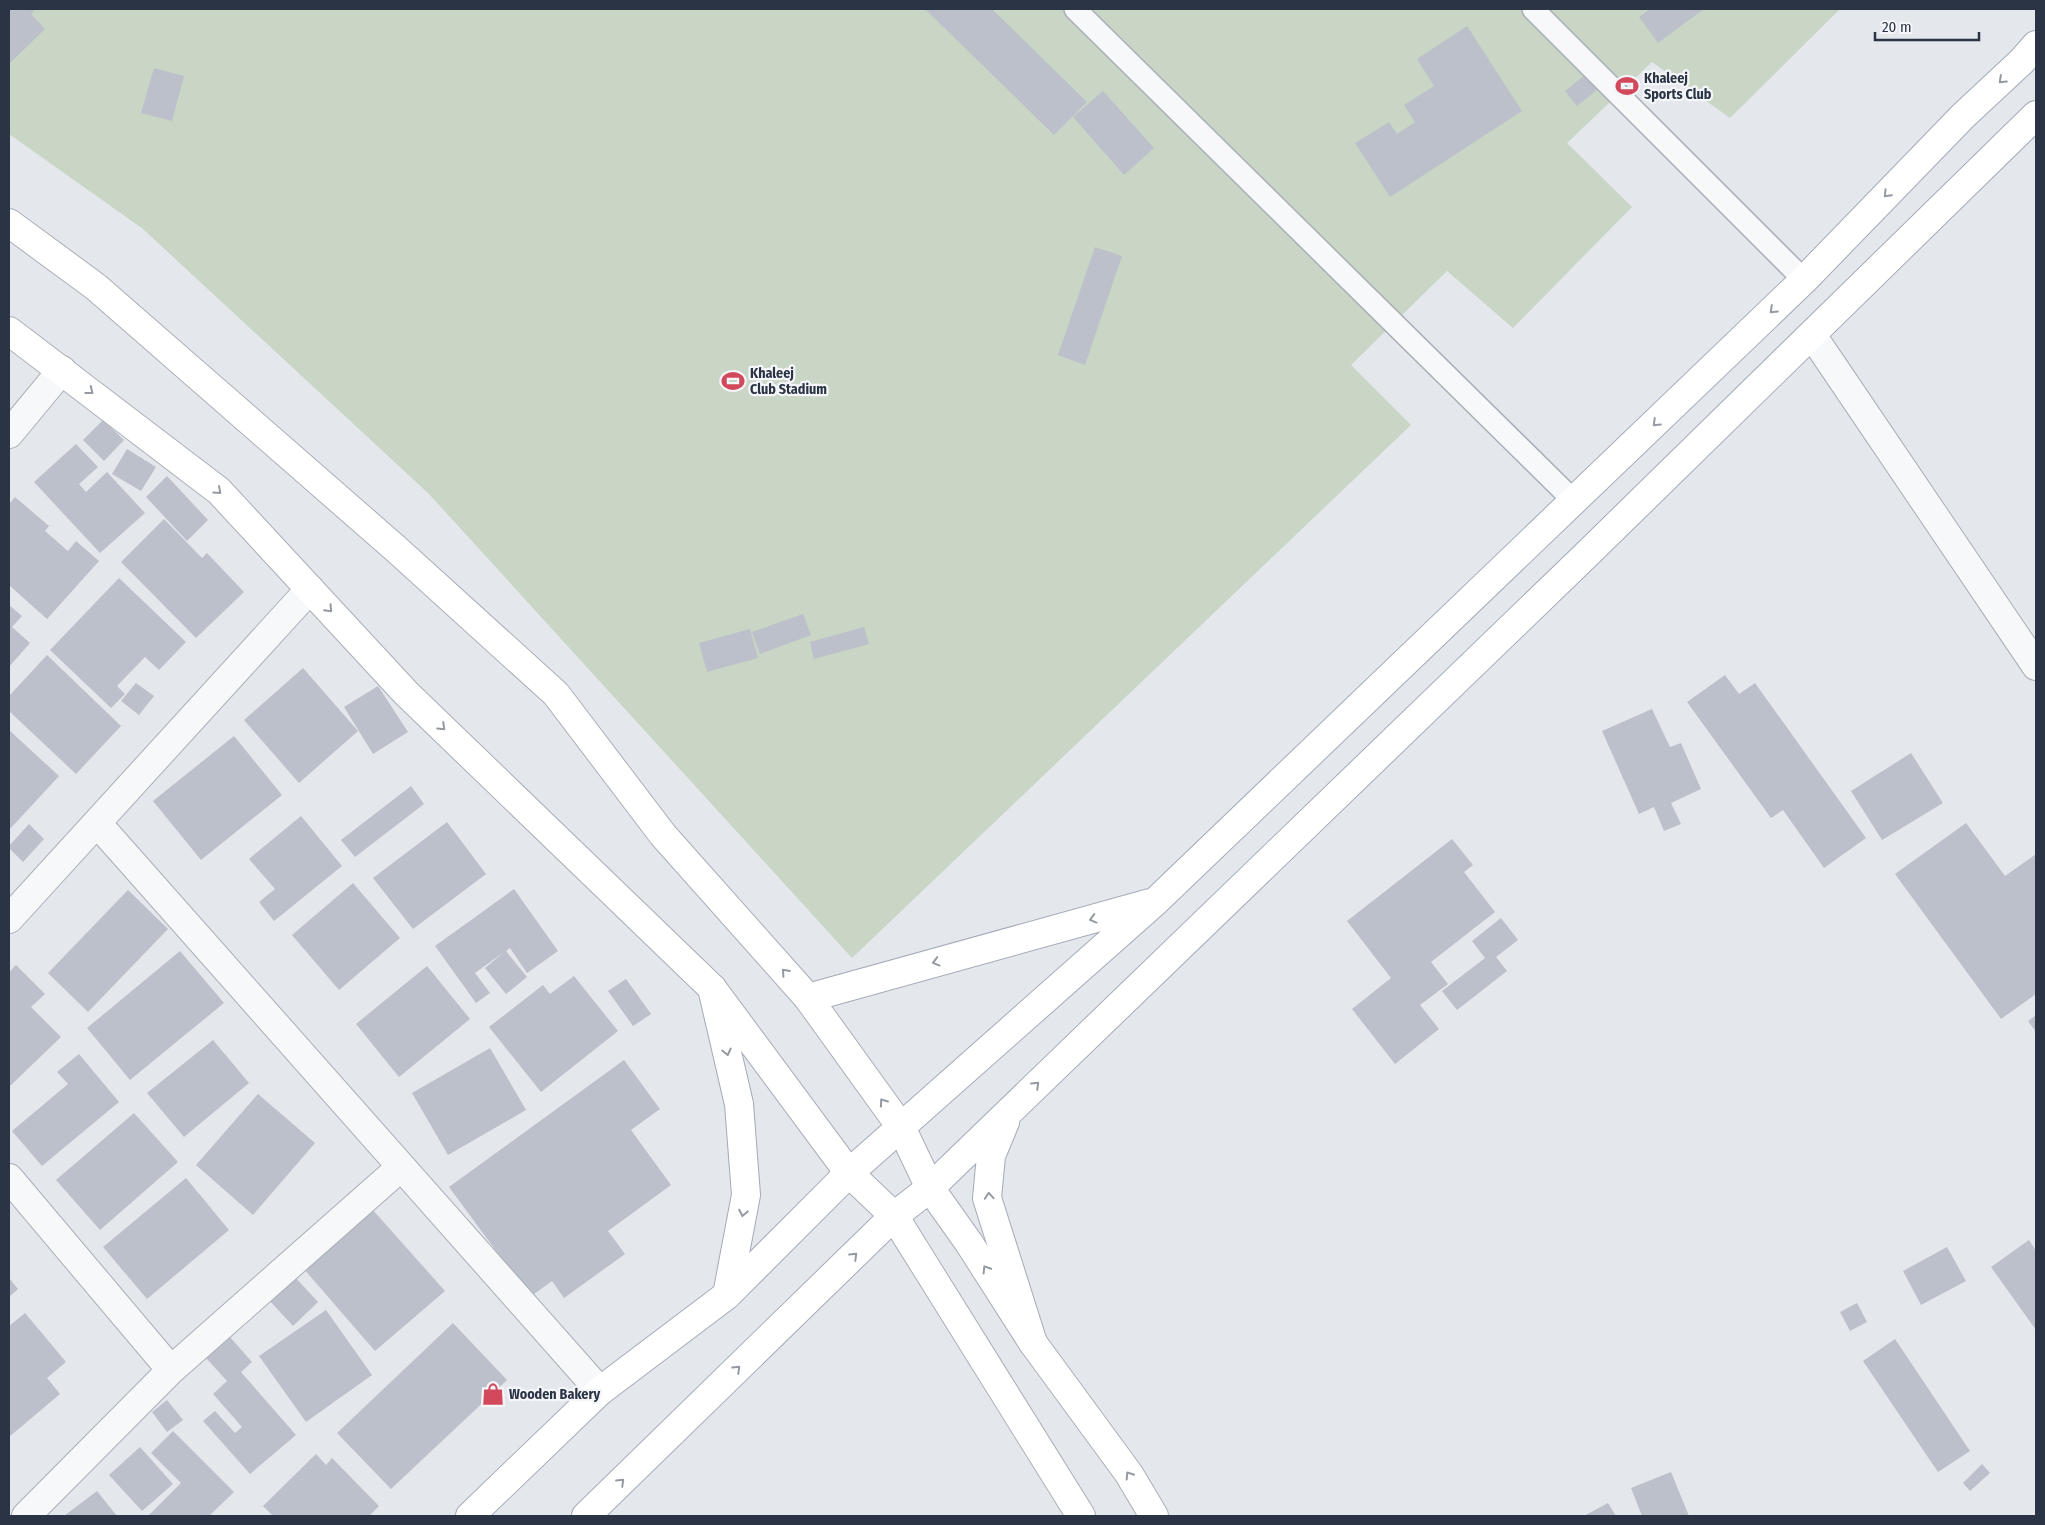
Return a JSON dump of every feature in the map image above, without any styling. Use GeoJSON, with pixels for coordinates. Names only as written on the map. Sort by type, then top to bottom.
{"type":"FeatureCollection","features":[{"type":"Feature","properties":{"kind":"main road"},"geometry":{"type":"LineString","coordinates":[[470,1516],[600,1391],[727,1296],[849,1172],[1156,901],[1804,280],[1963,116],[2022,61],[2036,45]]}},
{"type":"Feature","properties":{"kind":"main road"},"geometry":{"type":"LineString","coordinates":[[586,1516],[894,1216],[930,1188],[1590,552],[2036,115]]}},
{"type":"Feature","properties":{"kind":"main road"},"geometry":{"type":"LineString","coordinates":[[9,223],[96,287],[395,548],[556,694],[663,835],[808,998],[901,1127],[930,1188],[969,1242],[1033,1343],[1129,1474],[1154,1516]]}},
{"type":"Feature","properties":{"kind":"main road"},"geometry":{"type":"LineString","coordinates":[[9,330],[219,491],[406,693],[712,988],[849,1172],[894,1216],[1081,1516]]}},
{"type":"Feature","properties":{"kind":"main road"},"geometry":{"type":"LineString","coordinates":[[808,998],[1156,901]]}},
{"type":"Feature","properties":{"kind":"main road"},"geometry":{"type":"LineString","coordinates":[[712,988],[739,1104],[746,1195],[727,1296]]}},
{"type":"Feature","properties":{"kind":"main road"},"geometry":{"type":"LineString","coordinates":[[1012,1108],[990,1156],[987,1198],[1033,1343]]}},
{"type":"Feature","properties":{"kind":"street"},"geometry":{"type":"LineString","coordinates":[[1812,335],[2036,666]]}},
{"type":"Feature","properties":{"kind":"street"},"geometry":{"type":"LineString","coordinates":[[9,434],[62,370]]}},
{"type":"Feature","properties":{"kind":"street"},"geometry":{"type":"LineString","coordinates":[[9,919],[310,589]]}},
{"type":"Feature","properties":{"kind":"street"},"geometry":{"type":"LineString","coordinates":[[97,823],[600,1391]]}},
{"type":"Feature","properties":{"kind":"street"},"geometry":{"type":"LineString","coordinates":[[26,1516],[171,1370],[401,1167]]}},
{"type":"Feature","properties":{"kind":"street"},"geometry":{"type":"LineString","coordinates":[[9,1178],[171,1370]]}},
{"type":"Feature","properties":{"kind":"lane"},"geometry":{"type":"LineString","coordinates":[[1533,9],[1804,280]]}},
{"type":"Feature","properties":{"kind":"lane"},"geometry":{"type":"LineString","coordinates":[[1085,12],[1574,502]]}},
{"type":"Feature","properties":{"kind":"green space"},"geometry":{"type":"Polygon","coordinates":[[[9,9],[1840,9],[1730,118],[1652,62],[1567,143],[1632,207],[1513,328],[1447,271],[1351,365],[1411,425],[852,958],[429,494],[143,229],[9,134],[9,9]]]}},
{"type":"Feature","properties":{"kind":"building"},"geometry":{"type":"Polygon","coordinates":[[[9,9],[36,9],[31,14],[45,29],[9,64],[9,9]]]}},
{"type":"Feature","properties":{"kind":"building"},"geometry":{"type":"Polygon","coordinates":[[[925,9],[992,9],[1087,102],[1054,135],[925,9]]]}},
{"type":"Feature","properties":{"kind":"building"},"geometry":{"type":"Polygon","coordinates":[[[1650,9],[1704,9],[1658,43],[1639,17],[1650,9]]]}},
{"type":"Feature","properties":{"kind":"building"},"geometry":{"type":"Polygon","coordinates":[[[1467,26],[1522,111],[1390,197],[1355,143],[1389,122],[1397,134],[1415,122],[1404,105],[1434,86],[1417,59],[1467,26]]]}},
{"type":"Feature","properties":{"kind":"building"},"geometry":{"type":"Polygon","coordinates":[[[1595,67],[1607,82],[1577,106],[1565,91],[1595,67]]]}},
{"type":"Feature","properties":{"kind":"building"},"geometry":{"type":"Polygon","coordinates":[[[154,68],[184,76],[172,121],[141,113],[154,68]]]}},
{"type":"Feature","properties":{"kind":"building"},"geometry":{"type":"Polygon","coordinates":[[[1103,91],[1154,148],[1124,175],[1073,117],[1103,91]]]}},
{"type":"Feature","properties":{"kind":"building"},"geometry":{"type":"Polygon","coordinates":[[[1095,247],[1122,256],[1085,365],[1058,355],[1095,247]]]}},
{"type":"Feature","properties":{"kind":"building"},"geometry":{"type":"Polygon","coordinates":[[[103,420],[124,440],[104,461],[83,440],[103,420]]]}},
{"type":"Feature","properties":{"kind":"building"},"geometry":{"type":"Polygon","coordinates":[[[76,444],[98,467],[79,484],[86,492],[107,472],[145,513],[100,553],[34,482],[76,444]]]}},
{"type":"Feature","properties":{"kind":"building"},"geometry":{"type":"Polygon","coordinates":[[[127,449],[156,467],[141,491],[112,474],[127,449]]]}},
{"type":"Feature","properties":{"kind":"building"},"geometry":{"type":"Polygon","coordinates":[[[167,476],[208,520],[187,541],[146,497],[167,476]]]}},
{"type":"Feature","properties":{"kind":"building"},"geometry":{"type":"Polygon","coordinates":[[[15,497],[49,526],[45,531],[68,551],[76,541],[99,561],[47,619],[9,585],[9,504],[15,497]]]}},
{"type":"Feature","properties":{"kind":"building"},"geometry":{"type":"Polygon","coordinates":[[[164,519],[202,558],[207,553],[244,592],[196,638],[121,562],[164,519]]]}},
{"type":"Feature","properties":{"kind":"building"},"geometry":{"type":"Polygon","coordinates":[[[119,578],[186,642],[159,670],[145,657],[117,686],[125,694],[111,708],[50,650],[119,578]]]}},
{"type":"Feature","properties":{"kind":"building"},"geometry":{"type":"Polygon","coordinates":[[[9,605],[22,616],[12,627],[30,643],[9,667],[9,605]]]}},
{"type":"Feature","properties":{"kind":"building"},"geometry":{"type":"Polygon","coordinates":[[[803,614],[811,635],[760,654],[752,632],[803,614]]]}},
{"type":"Feature","properties":{"kind":"building"},"geometry":{"type":"Polygon","coordinates":[[[864,627],[869,644],[814,659],[810,642],[864,627]]]}},
{"type":"Feature","properties":{"kind":"building"},"geometry":{"type":"Polygon","coordinates":[[[750,629],[758,658],[707,672],[699,643],[750,629]]]}},
{"type":"Feature","properties":{"kind":"building"},"geometry":{"type":"Polygon","coordinates":[[[47,655],[121,726],[76,774],[9,711],[9,696],[47,655]]]}},
{"type":"Feature","properties":{"kind":"building"},"geometry":{"type":"Polygon","coordinates":[[[303,668],[358,731],[299,783],[244,720],[303,668]]]}},
{"type":"Feature","properties":{"kind":"building"},"geometry":{"type":"Polygon","coordinates":[[[1725,675],[1739,694],[1755,683],[1866,838],[1824,868],[1783,810],[1771,818],[1687,702],[1725,675]]]}},
{"type":"Feature","properties":{"kind":"building"},"geometry":{"type":"Polygon","coordinates":[[[136,683],[154,696],[139,715],[121,701],[136,683]]]}},
{"type":"Feature","properties":{"kind":"building"},"geometry":{"type":"Polygon","coordinates":[[[378,686],[408,732],[373,754],[344,707],[378,686]]]}},
{"type":"Feature","properties":{"kind":"building"},"geometry":{"type":"Polygon","coordinates":[[[1652,709],[1670,747],[1681,743],[1701,789],[1671,803],[1681,824],[1664,831],[1654,807],[1639,814],[1602,731],[1652,709]]]}},
{"type":"Feature","properties":{"kind":"building"},"geometry":{"type":"Polygon","coordinates":[[[9,730],[59,776],[9,830],[9,730]]]}},
{"type":"Feature","properties":{"kind":"building"},"geometry":{"type":"Polygon","coordinates":[[[234,736],[282,795],[201,860],[153,801],[234,736]]]}},
{"type":"Feature","properties":{"kind":"building"},"geometry":{"type":"Polygon","coordinates":[[[1911,753],[1943,803],[1882,840],[1851,791],[1911,753]]]}},
{"type":"Feature","properties":{"kind":"building"},"geometry":{"type":"Polygon","coordinates":[[[411,786],[424,804],[355,857],[341,840],[411,786]]]}},
{"type":"Feature","properties":{"kind":"building"},"geometry":{"type":"Polygon","coordinates":[[[301,816],[342,866],[274,921],[259,902],[275,889],[249,859],[301,816]]]}},
{"type":"Feature","properties":{"kind":"building"},"geometry":{"type":"Polygon","coordinates":[[[447,822],[486,874],[413,929],[373,878],[447,822]]]}},
{"type":"Feature","properties":{"kind":"building"},"geometry":{"type":"Polygon","coordinates":[[[1966,823],[2005,876],[2036,854],[2036,994],[2001,1019],[1895,874],[1966,823]]]}},
{"type":"Feature","properties":{"kind":"building"},"geometry":{"type":"Polygon","coordinates":[[[29,824],[44,839],[23,862],[9,846],[29,824]]]}},
{"type":"Feature","properties":{"kind":"building"},"geometry":{"type":"Polygon","coordinates":[[[1452,839],[1473,865],[1464,872],[1495,912],[1431,962],[1448,984],[1420,1005],[1439,1029],[1395,1064],[1352,1009],[1391,978],[1347,921],[1452,839]]]}},
{"type":"Feature","properties":{"kind":"building"},"geometry":{"type":"Polygon","coordinates":[[[353,883],[400,938],[339,990],[292,935],[353,883]]]}},
{"type":"Feature","properties":{"kind":"building"},"geometry":{"type":"Polygon","coordinates":[[[514,889],[558,951],[527,973],[510,948],[506,951],[527,977],[506,994],[485,968],[504,952],[475,973],[490,993],[476,1003],[435,946],[514,889]]]}},
{"type":"Feature","properties":{"kind":"building"},"geometry":{"type":"Polygon","coordinates":[[[128,890],[168,929],[88,1012],[48,973],[128,890]]]}},
{"type":"Feature","properties":{"kind":"building"},"geometry":{"type":"Polygon","coordinates":[[[1501,918],[1518,940],[1496,957],[1507,971],[1457,1010],[1442,991],[1485,958],[1472,941],[1501,918]]]}},
{"type":"Feature","properties":{"kind":"building"},"geometry":{"type":"Polygon","coordinates":[[[180,951],[224,1003],[130,1080],[87,1028],[180,951]]]}},
{"type":"Feature","properties":{"kind":"building"},"geometry":{"type":"Polygon","coordinates":[[[16,965],[45,994],[31,1007],[61,1037],[9,1087],[9,972],[16,965]]]}},
{"type":"Feature","properties":{"kind":"building"},"geometry":{"type":"Polygon","coordinates":[[[427,966],[470,1019],[399,1077],[356,1024],[427,966]]]}},
{"type":"Feature","properties":{"kind":"building"},"geometry":{"type":"Polygon","coordinates":[[[574,976],[618,1031],[541,1092],[489,1027],[543,985],[550,994],[574,976]]]}},
{"type":"Feature","properties":{"kind":"building"},"geometry":{"type":"Polygon","coordinates":[[[626,979],[651,1014],[633,1026],[608,991],[626,979]]]}},
{"type":"Feature","properties":{"kind":"building"},"geometry":{"type":"Polygon","coordinates":[[[2036,1015],[2036,1032],[2028,1021],[2036,1015]]]}},
{"type":"Feature","properties":{"kind":"building"},"geometry":{"type":"Polygon","coordinates":[[[213,1040],[249,1083],[184,1137],[147,1093],[213,1040]]]}},
{"type":"Feature","properties":{"kind":"building"},"geometry":{"type":"Polygon","coordinates":[[[490,1048],[526,1110],[448,1155],[412,1093],[490,1048]]]}},
{"type":"Feature","properties":{"kind":"building"},"geometry":{"type":"Polygon","coordinates":[[[79,1054],[119,1102],[42,1166],[12,1131],[68,1084],[57,1072],[79,1054]]]}},
{"type":"Feature","properties":{"kind":"building"},"geometry":{"type":"Polygon","coordinates":[[[624,1060],[660,1109],[631,1130],[671,1185],[608,1231],[625,1254],[564,1298],[552,1281],[530,1297],[449,1187],[624,1060]]]}},
{"type":"Feature","properties":{"kind":"building"},"geometry":{"type":"Polygon","coordinates":[[[258,1094],[315,1143],[253,1215],[196,1165],[258,1094]]]}},
{"type":"Feature","properties":{"kind":"building"},"geometry":{"type":"Polygon","coordinates":[[[134,1113],[178,1162],[100,1230],[56,1180],[134,1113]]]}},
{"type":"Feature","properties":{"kind":"building"},"geometry":{"type":"Polygon","coordinates":[[[186,1178],[229,1230],[147,1299],[103,1247],[186,1178]]]}},
{"type":"Feature","properties":{"kind":"building"},"geometry":{"type":"Polygon","coordinates":[[[372,1209],[445,1291],[375,1351],[303,1268],[372,1209]]]}},
{"type":"Feature","properties":{"kind":"building"},"geometry":{"type":"Polygon","coordinates":[[[2029,1240],[2036,1251],[2036,1330],[1991,1267],[2029,1240]]]}},
{"type":"Feature","properties":{"kind":"building"},"geometry":{"type":"Polygon","coordinates":[[[1947,1247],[1966,1281],[1921,1305],[1903,1271],[1947,1247]]]}},
{"type":"Feature","properties":{"kind":"building"},"geometry":{"type":"Polygon","coordinates":[[[294,1276],[318,1302],[293,1326],[269,1300],[294,1276]]]}},
{"type":"Feature","properties":{"kind":"building"},"geometry":{"type":"Polygon","coordinates":[[[9,1278],[18,1289],[9,1297],[9,1278]]]}},
{"type":"Feature","properties":{"kind":"building"},"geometry":{"type":"Polygon","coordinates":[[[1857,1303],[1867,1322],[1850,1331],[1840,1312],[1857,1303]]]}},
{"type":"Feature","properties":{"kind":"building"},"geometry":{"type":"Polygon","coordinates":[[[326,1310],[372,1375],[306,1422],[259,1356],[326,1310]]]}},
{"type":"Feature","properties":{"kind":"building"},"geometry":{"type":"Polygon","coordinates":[[[25,1313],[66,1362],[47,1378],[60,1394],[9,1437],[9,1326],[25,1313]]]}},
{"type":"Feature","properties":{"kind":"building"},"geometry":{"type":"Polygon","coordinates":[[[453,1323],[507,1380],[391,1489],[337,1433],[453,1323]]]}},
{"type":"Feature","properties":{"kind":"building"},"geometry":{"type":"Polygon","coordinates":[[[230,1337],[252,1362],[241,1372],[296,1435],[250,1474],[203,1421],[215,1411],[235,1433],[242,1427],[213,1394],[227,1381],[206,1358],[230,1337]]]}},
{"type":"Feature","properties":{"kind":"building"},"geometry":{"type":"Polygon","coordinates":[[[1895,1339],[1970,1451],[1938,1472],[1863,1361],[1895,1339]]]}},
{"type":"Feature","properties":{"kind":"building"},"geometry":{"type":"Polygon","coordinates":[[[167,1400],[183,1420],[167,1432],[152,1412],[167,1400]]]}},
{"type":"Feature","properties":{"kind":"building"},"geometry":{"type":"Polygon","coordinates":[[[173,1431],[234,1492],[209,1516],[148,1516],[181,1483],[151,1453],[173,1431]]]}},
{"type":"Feature","properties":{"kind":"building"},"geometry":{"type":"Polygon","coordinates":[[[140,1447],[173,1484],[142,1511],[109,1475],[140,1447]]]}},
{"type":"Feature","properties":{"kind":"building"},"geometry":{"type":"Polygon","coordinates":[[[316,1454],[326,1465],[332,1458],[379,1506],[369,1516],[273,1516],[263,1506],[316,1454]]]}},
{"type":"Feature","properties":{"kind":"building"},"geometry":{"type":"Polygon","coordinates":[[[1982,1464],[1990,1473],[1970,1491],[1963,1483],[1982,1464]]]}},
{"type":"Feature","properties":{"kind":"building"},"geometry":{"type":"Polygon","coordinates":[[[1671,1472],[1689,1516],[1642,1516],[1631,1488],[1671,1472]]]}},
{"type":"Feature","properties":{"kind":"building"},"geometry":{"type":"Polygon","coordinates":[[[97,1491],[117,1516],[64,1516],[97,1491]]]}},
{"type":"Feature","properties":{"kind":"building"},"geometry":{"type":"Polygon","coordinates":[[[1608,1503],[1616,1516],[1584,1516],[1608,1503]]]}},
{"type":"Feature","properties":{"kind":"place","name":"Khaleej Sports Club"},"geometry":{"type":"Point","coordinates":[1627,86]}},
{"type":"Feature","properties":{"kind":"place","name":"Khaleej Club Stadium"},"geometry":{"type":"Point","coordinates":[733,381]}},
{"type":"Feature","properties":{"kind":"place","name":"Wooden Bakery"},"geometry":{"type":"Point","coordinates":[493,1394]}}]}
